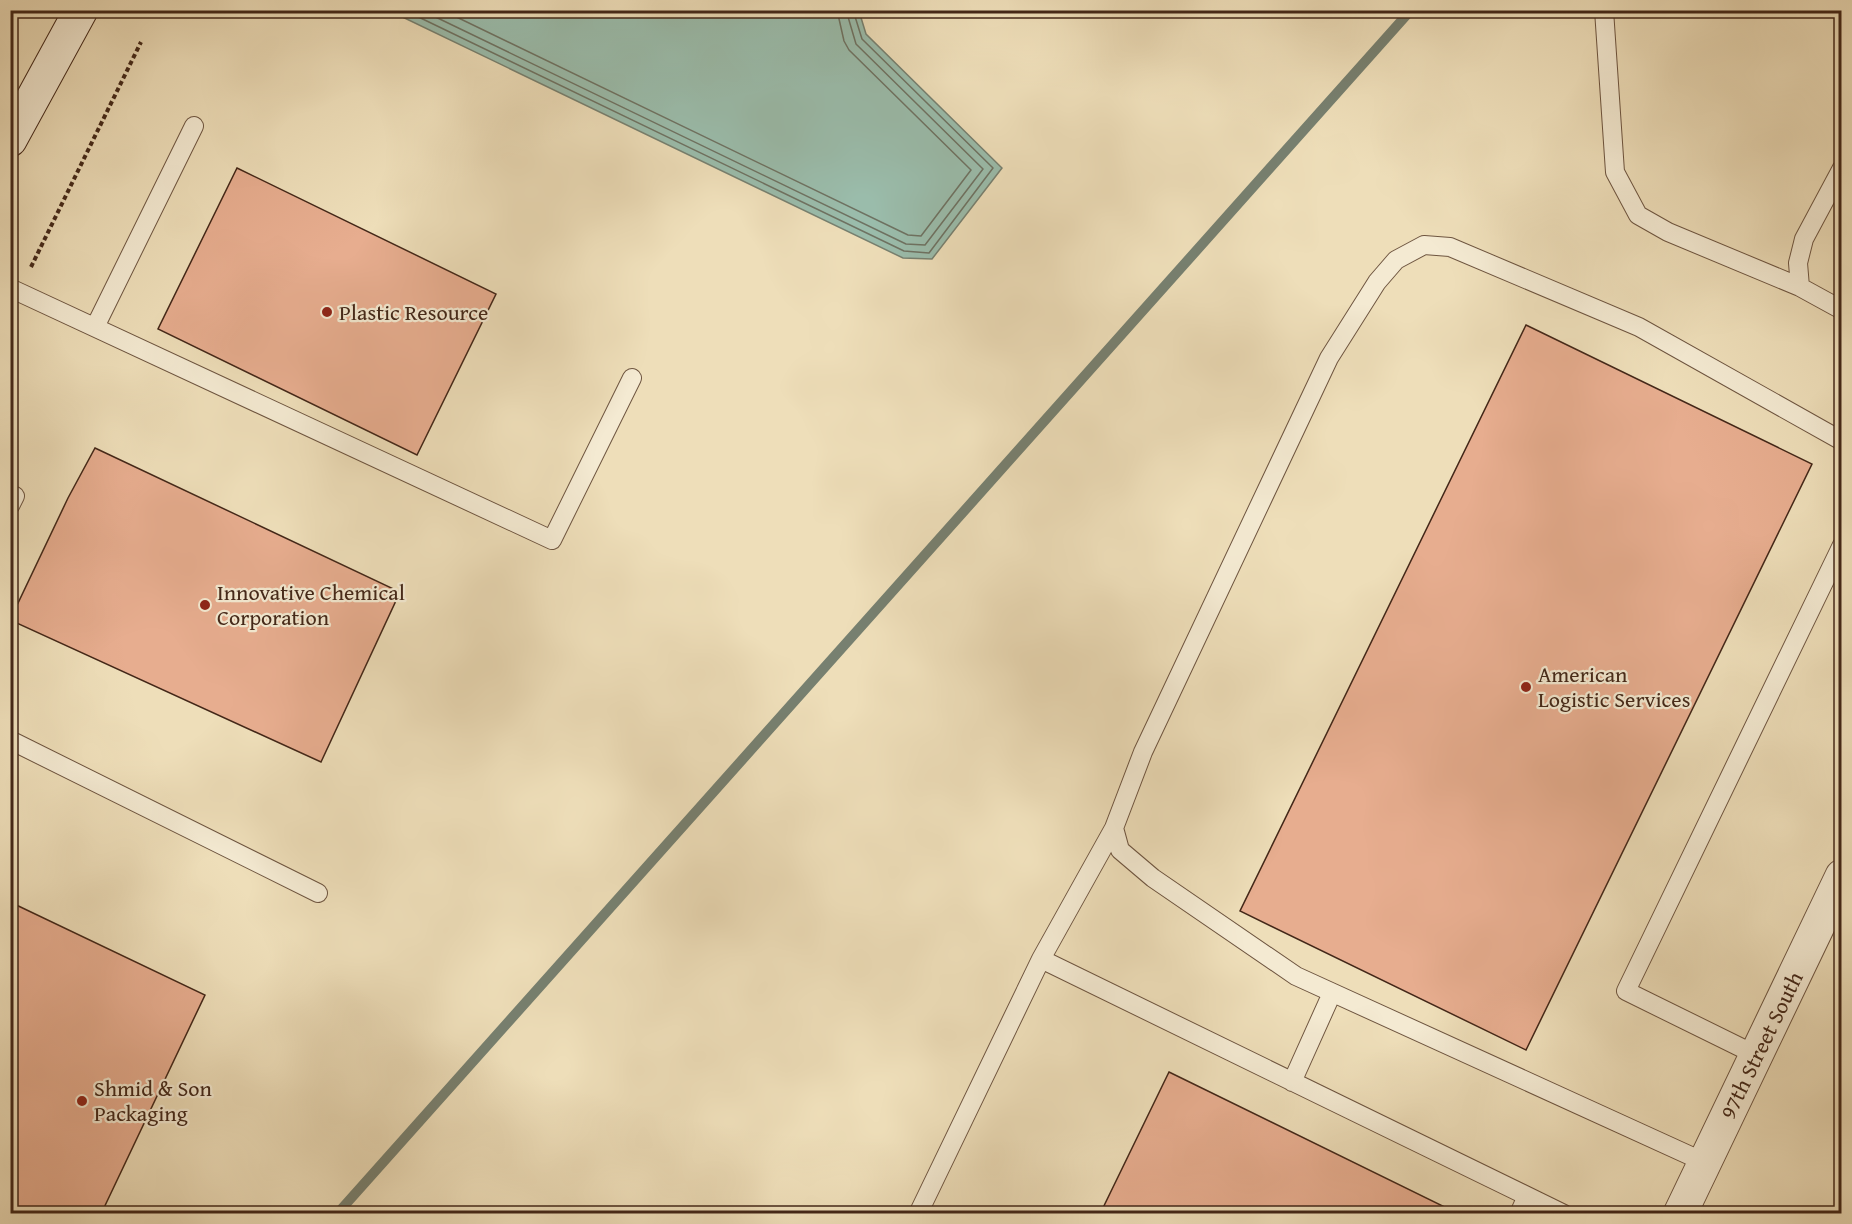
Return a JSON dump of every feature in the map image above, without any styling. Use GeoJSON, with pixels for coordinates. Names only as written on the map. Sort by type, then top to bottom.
{"type":"FeatureCollection","features":[{"type":"Feature","properties":{"kind":"street"},"geometry":{"type":"LineString","coordinates":[[10,140],[81,10]]}},
{"type":"Feature","properties":{"kind":"street","name":"97th Street South"},"geometry":{"type":"LineString","coordinates":[[1680,1214],[1842,876]]}},
{"type":"Feature","properties":{"kind":"lane"},"geometry":{"type":"LineString","coordinates":[[1604,10],[1615,172],[1638,215],[1668,232],[1800,286],[1842,310]]}},
{"type":"Feature","properties":{"kind":"lane"},"geometry":{"type":"LineString","coordinates":[[95,327],[194,126]]}},
{"type":"Feature","properties":{"kind":"lane"},"geometry":{"type":"LineString","coordinates":[[1800,286],[1798,263],[1804,239],[1842,168]]}},
{"type":"Feature","properties":{"kind":"lane"},"geometry":{"type":"LineString","coordinates":[[918,1214],[1041,959],[1114,828],[1143,752],[1329,358],[1377,282],[1396,260],[1424,245],[1450,247],[1639,327],[1842,441]]}},
{"type":"Feature","properties":{"kind":"lane"},"geometry":{"type":"LineString","coordinates":[[15,289],[552,540],[632,378]]}},
{"type":"Feature","properties":{"kind":"lane"},"geometry":{"type":"LineString","coordinates":[[1756,1055],[1626,991],[1842,545]]}},
{"type":"Feature","properties":{"kind":"lane"},"geometry":{"type":"LineString","coordinates":[[10,740],[318,893]]}},
{"type":"Feature","properties":{"kind":"lane"},"geometry":{"type":"LineString","coordinates":[[1114,828],[1120,850],[1153,878],[1296,976],[1704,1162]]}},
{"type":"Feature","properties":{"kind":"lane"},"geometry":{"type":"LineString","coordinates":[[1041,959],[1564,1214]]}},
{"type":"Feature","properties":{"kind":"lane"},"geometry":{"type":"LineString","coordinates":[[1292,1082],[1332,993]]}},
{"type":"Feature","properties":{"kind":"lane"},"geometry":{"type":"LineString","coordinates":[[1519,1214],[1527,1196]]}},
{"type":"Feature","properties":{"kind":"path"},"geometry":{"type":"LineString","coordinates":[[10,19],[15,10]]}},
{"type":"Feature","properties":{"kind":"path"},"geometry":{"type":"LineString","coordinates":[[15,289],[141,42]]}},
{"type":"Feature","properties":{"kind":"water"},"geometry":{"type":"Polygon","coordinates":[[[390,11],[859,11],[866,34],[1002,168],[932,259],[903,258],[390,11]]]}},
{"type":"Feature","properties":{"kind":"building","name":"Plastic Resource"},"geometry":{"type":"Polygon","coordinates":[[[237,168],[496,294],[417,455],[158,329],[237,168]]]}},
{"type":"Feature","properties":{"kind":"building","name":"American Logistic Services"},"geometry":{"type":"Polygon","coordinates":[[[1526,325],[1812,464],[1526,1050],[1240,911],[1526,325]]]}},
{"type":"Feature","properties":{"kind":"building","name":"Innovative Chemical Corporation"},"geometry":{"type":"Polygon","coordinates":[[[95,448],[400,592],[321,762],[10,620],[68,498],[95,448]]]}},
{"type":"Feature","properties":{"kind":"building","name":"Shmid & Son Packaging"},"geometry":{"type":"Polygon","coordinates":[[[10,902],[205,995],[101,1214],[24,1214],[10,1207],[10,902]]]}},
{"type":"Feature","properties":{"kind":"building"},"geometry":{"type":"Polygon","coordinates":[[[1169,1072],[1455,1212],[1454,1214],[1100,1214],[1169,1072]]]}},
{"type":"Feature","properties":{"kind":"waterway"},"geometry":{"type":"LineString","coordinates":[[337,1214],[1411,10]]}},
{"type":"Feature","properties":{"kind":"place","name":"Plastic Resource"},"geometry":{"type":"Point","coordinates":[327,312]}},
{"type":"Feature","properties":{"kind":"place","name":"Innovative Chemical Corporation"},"geometry":{"type":"Point","coordinates":[205,605]}},
{"type":"Feature","properties":{"kind":"place","name":"American Logistic Services"},"geometry":{"type":"Point","coordinates":[1526,687]}},
{"type":"Feature","properties":{"kind":"place","name":"Shmid & Son Packaging"},"geometry":{"type":"Point","coordinates":[82,1101]}}]}
